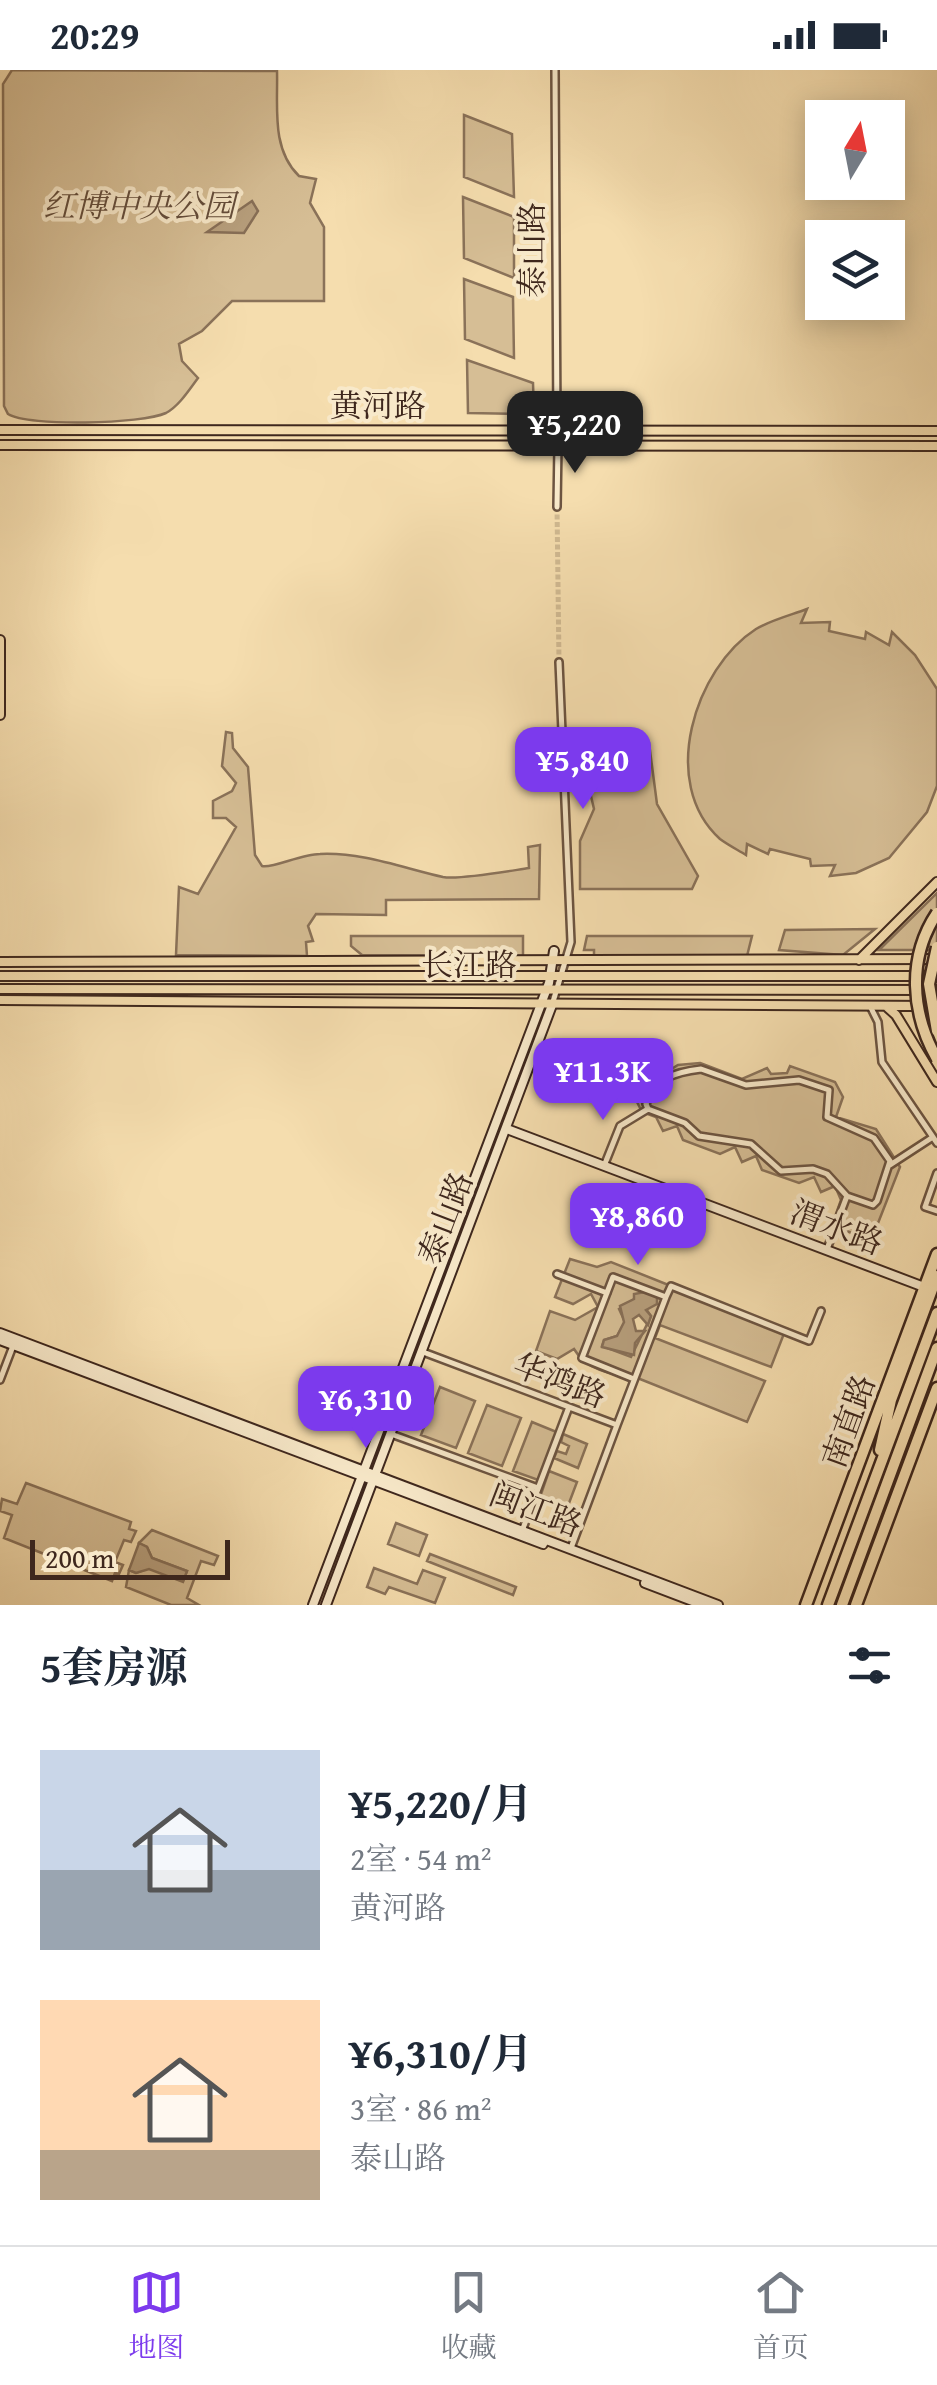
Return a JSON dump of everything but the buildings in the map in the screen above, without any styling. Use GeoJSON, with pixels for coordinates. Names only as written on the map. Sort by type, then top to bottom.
{"type":"FeatureCollection","features":[{"type":"Feature","properties":{"kind":"highway"},"geometry":{"type":"LineString","coordinates":[[937,913],[919,954],[916,985],[923,1030],[937,1059]]}},
{"type":"Feature","properties":{"kind":"highway"},"geometry":{"type":"LineString","coordinates":[[937,947],[929,984],[937,1031]]}},
{"type":"Feature","properties":{"kind":"highway","name":"南直路"},"geometry":{"type":"LineString","coordinates":[[806,1605],[937,1254]]}},
{"type":"Feature","properties":{"kind":"highway"},"geometry":{"type":"LineString","coordinates":[[873,1484],[892,1400],[937,1276]]}},
{"type":"Feature","properties":{"kind":"highway"},"geometry":{"type":"LineString","coordinates":[[828,1605],[937,1314]]}},
{"type":"Feature","properties":{"kind":"highway"},"geometry":{"type":"LineString","coordinates":[[842,1605],[937,1348]]}},
{"type":"Feature","properties":{"kind":"highway"},"geometry":{"type":"LineString","coordinates":[[886,1486],[937,1369]]}},
{"type":"Feature","properties":{"kind":"highway"},"geometry":{"type":"LineString","coordinates":[[856,1605],[937,1388]]}},
{"type":"Feature","properties":{"kind":"main road","name":"黄河路"},"geometry":{"type":"LineString","coordinates":[[0,430],[937,431]]}},
{"type":"Feature","properties":{"kind":"main road","name":"黄河路"},"geometry":{"type":"LineString","coordinates":[[0,445],[937,446]]}},
{"type":"Feature","properties":{"kind":"main road"},"geometry":{"type":"LineString","coordinates":[[0,640],[0,715]]}},
{"type":"Feature","properties":{"kind":"main road"},"geometry":{"type":"LineString","coordinates":[[859,960],[937,882]]}},
{"type":"Feature","properties":{"kind":"main road"},"geometry":{"type":"LineString","coordinates":[[0,958],[24,962],[554,955],[569,960],[937,959]]}},
{"type":"Feature","properties":{"kind":"main road","name":"泰山路"},"geometry":{"type":"LineString","coordinates":[[313,1605],[547,990],[554,955]]}},
{"type":"Feature","properties":{"kind":"main road","name":"长江路"},"geometry":{"type":"LineString","coordinates":[[0,976],[937,976]]}},
{"type":"Feature","properties":{"kind":"main road","name":"长江路"},"geometry":{"type":"LineString","coordinates":[[0,989],[937,990]]}},
{"type":"Feature","properties":{"kind":"main road"},"geometry":{"type":"LineString","coordinates":[[0,1000],[937,1006]]}},
{"type":"Feature","properties":{"kind":"main road"},"geometry":{"type":"LineString","coordinates":[[0,1008],[16,1003]]}},
{"type":"Feature","properties":{"kind":"main road","name":"泰山路"},"geometry":{"type":"LineString","coordinates":[[326,1605],[552,1005]]}},
{"type":"Feature","properties":{"kind":"main road"},"geometry":{"type":"LineString","coordinates":[[886,1006],[896,1014],[937,1082]]}},
{"type":"Feature","properties":{"kind":"main road","name":"渭水路"},"geometry":{"type":"LineString","coordinates":[[506,1129],[924,1288]]}},
{"type":"Feature","properties":{"kind":"main road","name":"闽江路"},"geometry":{"type":"LineString","coordinates":[[0,1337],[703,1605]]}},
{"type":"Feature","properties":{"kind":"main road","name":"闽江路"},"geometry":{"type":"LineString","coordinates":[[374,1478],[718,1605]]}},
{"type":"Feature","properties":{"kind":"street","name":"泰山路"},"geometry":{"type":"LineString","coordinates":[[556,70],[557,429]]}},
{"type":"Feature","properties":{"kind":"street"},"geometry":{"type":"LineString","coordinates":[[557,507],[558,445]]}},
{"type":"Feature","properties":{"kind":"street","name":"泰山路"},"geometry":{"type":"LineString","coordinates":[[552,1005],[569,960],[559,662]]}},
{"type":"Feature","properties":{"kind":"street"},"geometry":{"type":"LineString","coordinates":[[648,1108],[686,1123],[699,1136],[752,1144],[781,1171],[813,1169],[827,1174],[847,1196],[873,1205],[890,1165],[935,1140],[882,1062],[878,1022],[870,1006]]}},
{"type":"Feature","properties":{"kind":"street"},"geometry":{"type":"LineString","coordinates":[[604,1166],[620,1126],[648,1108],[651,1088],[679,1072],[701,1069],[746,1085],[810,1082],[832,1094],[826,1112],[832,1122],[874,1138],[890,1165]]}},
{"type":"Feature","properties":{"kind":"street"},"geometry":{"type":"LineString","coordinates":[[937,1173],[925,1207],[937,1211]]}},
{"type":"Feature","properties":{"kind":"street"},"geometry":{"type":"LineString","coordinates":[[827,1250],[847,1196]]}},
{"type":"Feature","properties":{"kind":"street"},"geometry":{"type":"LineString","coordinates":[[557,1274],[607,1293]]}},
{"type":"Feature","properties":{"kind":"street"},"geometry":{"type":"LineString","coordinates":[[634,1379],[582,1358],[613,1277],[666,1297]]}},
{"type":"Feature","properties":{"kind":"street"},"geometry":{"type":"LineString","coordinates":[[617,1425],[671,1286],[809,1341],[821,1310]]}},
{"type":"Feature","properties":{"kind":"street"},"geometry":{"type":"LineString","coordinates":[[0,1380],[15,1342]]}},
{"type":"Feature","properties":{"kind":"street","name":"华鸿路"},"geometry":{"type":"LineString","coordinates":[[420,1350],[617,1425],[570,1549]]}},
{"type":"Feature","properties":{"kind":"street"},"geometry":{"type":"LineString","coordinates":[[522,1530],[569,1407]]}},
{"type":"Feature","properties":{"kind":"street"},"geometry":{"type":"LineString","coordinates":[[390,1434],[538,1488]]}},
{"type":"Feature","properties":{"kind":"green space","name":"红博中央公园"},"geometry":{"type":"Polygon","coordinates":[[[12,70],[277,71],[278,127],[284,153],[299,176],[316,179],[310,203],[324,227],[324,301],[232,301],[202,331],[179,344],[182,361],[198,378],[166,413],[134,420],[86,422],[38,421],[8,414],[4,406],[3,84],[12,70]]]}},
{"type":"Feature","properties":{"kind":"green space"},"geometry":{"type":"Polygon","coordinates":[[[464,115],[512,134],[514,197],[464,177],[464,115]]]}},
{"type":"Feature","properties":{"kind":"green space"},"geometry":{"type":"Polygon","coordinates":[[[463,197],[514,217],[514,278],[464,258],[463,197]]]}},
{"type":"Feature","properties":{"kind":"green space"},"geometry":{"type":"Polygon","coordinates":[[[464,279],[513,297],[514,358],[465,339],[464,279]]]}},
{"type":"Feature","properties":{"kind":"green space"},"geometry":{"type":"Polygon","coordinates":[[[467,360],[533,383],[534,414],[468,413],[467,360]]]}},
{"type":"Feature","properties":{"kind":"green space"},"geometry":{"type":"Polygon","coordinates":[[[807,609],[801,623],[830,622],[829,631],[865,639],[866,632],[889,645],[892,632],[915,655],[937,689],[937,786],[927,812],[889,858],[856,873],[830,876],[835,865],[811,866],[810,859],[770,849],[768,854],[747,844],[746,855],[720,839],[701,815],[691,788],[688,758],[692,728],[701,698],[716,670],[734,647],[756,629],[807,609]]]}},
{"type":"Feature","properties":{"kind":"green space"},"geometry":{"type":"Polygon","coordinates":[[[226,732],[232,733],[233,748],[248,767],[255,855],[262,866],[336,854],[443,877],[461,877],[529,868],[528,847],[540,845],[539,899],[386,900],[386,915],[316,914],[308,926],[313,941],[306,942],[307,956],[176,955],[179,887],[198,894],[236,827],[226,818],[213,818],[213,801],[232,791],[236,783],[222,766],[226,732]]]}},
{"type":"Feature","properties":{"kind":"green space"},"geometry":{"type":"Polygon","coordinates":[[[606,741],[649,743],[657,804],[698,876],[692,889],[580,889],[580,841],[594,809],[587,779],[591,755],[606,741]]]}},
{"type":"Feature","properties":{"kind":"green space"},"geometry":{"type":"Polygon","coordinates":[[[937,893],[937,950],[879,950],[937,893]]]}},
{"type":"Feature","properties":{"kind":"green space"},"geometry":{"type":"Polygon","coordinates":[[[875,929],[843,955],[779,950],[785,930],[875,929]]]}},
{"type":"Feature","properties":{"kind":"green space"},"geometry":{"type":"Polygon","coordinates":[[[351,936],[523,936],[523,956],[362,955],[351,946],[351,936]]]}},
{"type":"Feature","properties":{"kind":"green space"},"geometry":{"type":"Polygon","coordinates":[[[587,936],[752,936],[747,956],[594,955],[594,950],[584,950],[587,936]]]}},
{"type":"Feature","properties":{"kind":"green space"},"geometry":{"type":"Polygon","coordinates":[[[700,1063],[742,1079],[767,1068],[771,1074],[787,1073],[790,1066],[835,1082],[843,1097],[836,1117],[876,1129],[900,1167],[871,1241],[832,1225],[841,1200],[835,1186],[821,1192],[814,1177],[799,1183],[762,1170],[756,1156],[742,1162],[735,1147],[720,1154],[683,1140],[677,1126],[663,1131],[656,1117],[642,1112],[637,1102],[647,1075],[657,1078],[678,1065],[700,1063]]]}},
{"type":"Feature","properties":{"kind":"green space"},"geometry":{"type":"Polygon","coordinates":[[[570,1259],[597,1267],[611,1262],[671,1286],[666,1297],[645,1292],[619,1309],[625,1322],[617,1336],[604,1340],[602,1346],[631,1357],[651,1316],[646,1309],[657,1296],[668,1299],[673,1287],[785,1331],[771,1367],[660,1325],[655,1338],[765,1381],[747,1422],[640,1379],[595,1368],[574,1349],[557,1359],[536,1351],[550,1311],[575,1320],[598,1307],[591,1294],[573,1304],[555,1297],[570,1259]]]}},
{"type":"Feature","properties":{"kind":"green space"},"geometry":{"type":"Polygon","coordinates":[[[440,1387],[475,1401],[456,1448],[421,1435],[440,1387]]]}},
{"type":"Feature","properties":{"kind":"green space"},"geometry":{"type":"Polygon","coordinates":[[[487,1405],[521,1418],[502,1466],[468,1453],[487,1405]]]}},
{"type":"Feature","properties":{"kind":"green space"},"geometry":{"type":"Polygon","coordinates":[[[532,1422],[559,1433],[541,1481],[513,1471],[532,1422]]]}},
{"type":"Feature","properties":{"kind":"green space"},"geometry":{"type":"Polygon","coordinates":[[[563,1434],[587,1444],[578,1468],[554,1458],[557,1451],[566,1454],[569,1446],[561,1442],[563,1434]]]}},
{"type":"Feature","properties":{"kind":"green space"},"geometry":{"type":"Polygon","coordinates":[[[549,1471],[577,1482],[566,1511],[539,1500],[549,1471]]]}},
{"type":"Feature","properties":{"kind":"green space"},"geometry":{"type":"Polygon","coordinates":[[[26,1483],[131,1522],[129,1529],[136,1531],[131,1542],[124,1540],[115,1562],[123,1565],[112,1581],[4,1538],[12,1515],[0,1511],[2,1499],[17,1504],[26,1483]]]}},
{"type":"Feature","properties":{"kind":"green space"},"geometry":{"type":"Polygon","coordinates":[[[396,1523],[427,1535],[419,1556],[388,1544],[396,1523]]]}},
{"type":"Feature","properties":{"kind":"green space"},"geometry":{"type":"Polygon","coordinates":[[[152,1530],[218,1556],[214,1565],[201,1561],[187,1598],[199,1605],[171,1605],[126,1587],[129,1570],[136,1573],[149,1568],[183,1581],[187,1571],[152,1558],[147,1547],[139,1543],[152,1530]]]}},
{"type":"Feature","properties":{"kind":"green space"},"geometry":{"type":"Polygon","coordinates":[[[430,1554],[516,1587],[513,1595],[427,1561],[430,1554]]]}},
{"type":"Feature","properties":{"kind":"green space"},"geometry":{"type":"Polygon","coordinates":[[[374,1568],[417,1584],[423,1570],[445,1578],[435,1603],[389,1587],[385,1594],[367,1587],[374,1568]]]}},
{"type":"Feature","properties":{"kind":"shaded area"},"geometry":{"type":"Polygon","coordinates":[[[252,201],[258,211],[244,233],[207,232],[252,201]]]}},
{"type":"Feature","properties":{"kind":"shaded area"},"geometry":{"type":"Polygon","coordinates":[[[634,1294],[657,1296],[657,1304],[646,1310],[651,1316],[648,1325],[639,1315],[633,1319],[636,1331],[645,1331],[635,1343],[634,1355],[602,1347],[604,1340],[617,1336],[624,1322],[620,1306],[634,1299],[634,1294]]]}},
{"type":"Feature","properties":{"kind":"shaded area"},"geometry":{"type":"Polygon","coordinates":[[[139,1543],[147,1547],[152,1558],[187,1571],[183,1582],[149,1569],[136,1573],[129,1570],[139,1543]]]}},
{"type":"Feature","properties":{"kind":"tunnel"},"geometry":{"type":"LineString","coordinates":[[557,507],[559,662]]}}]}
